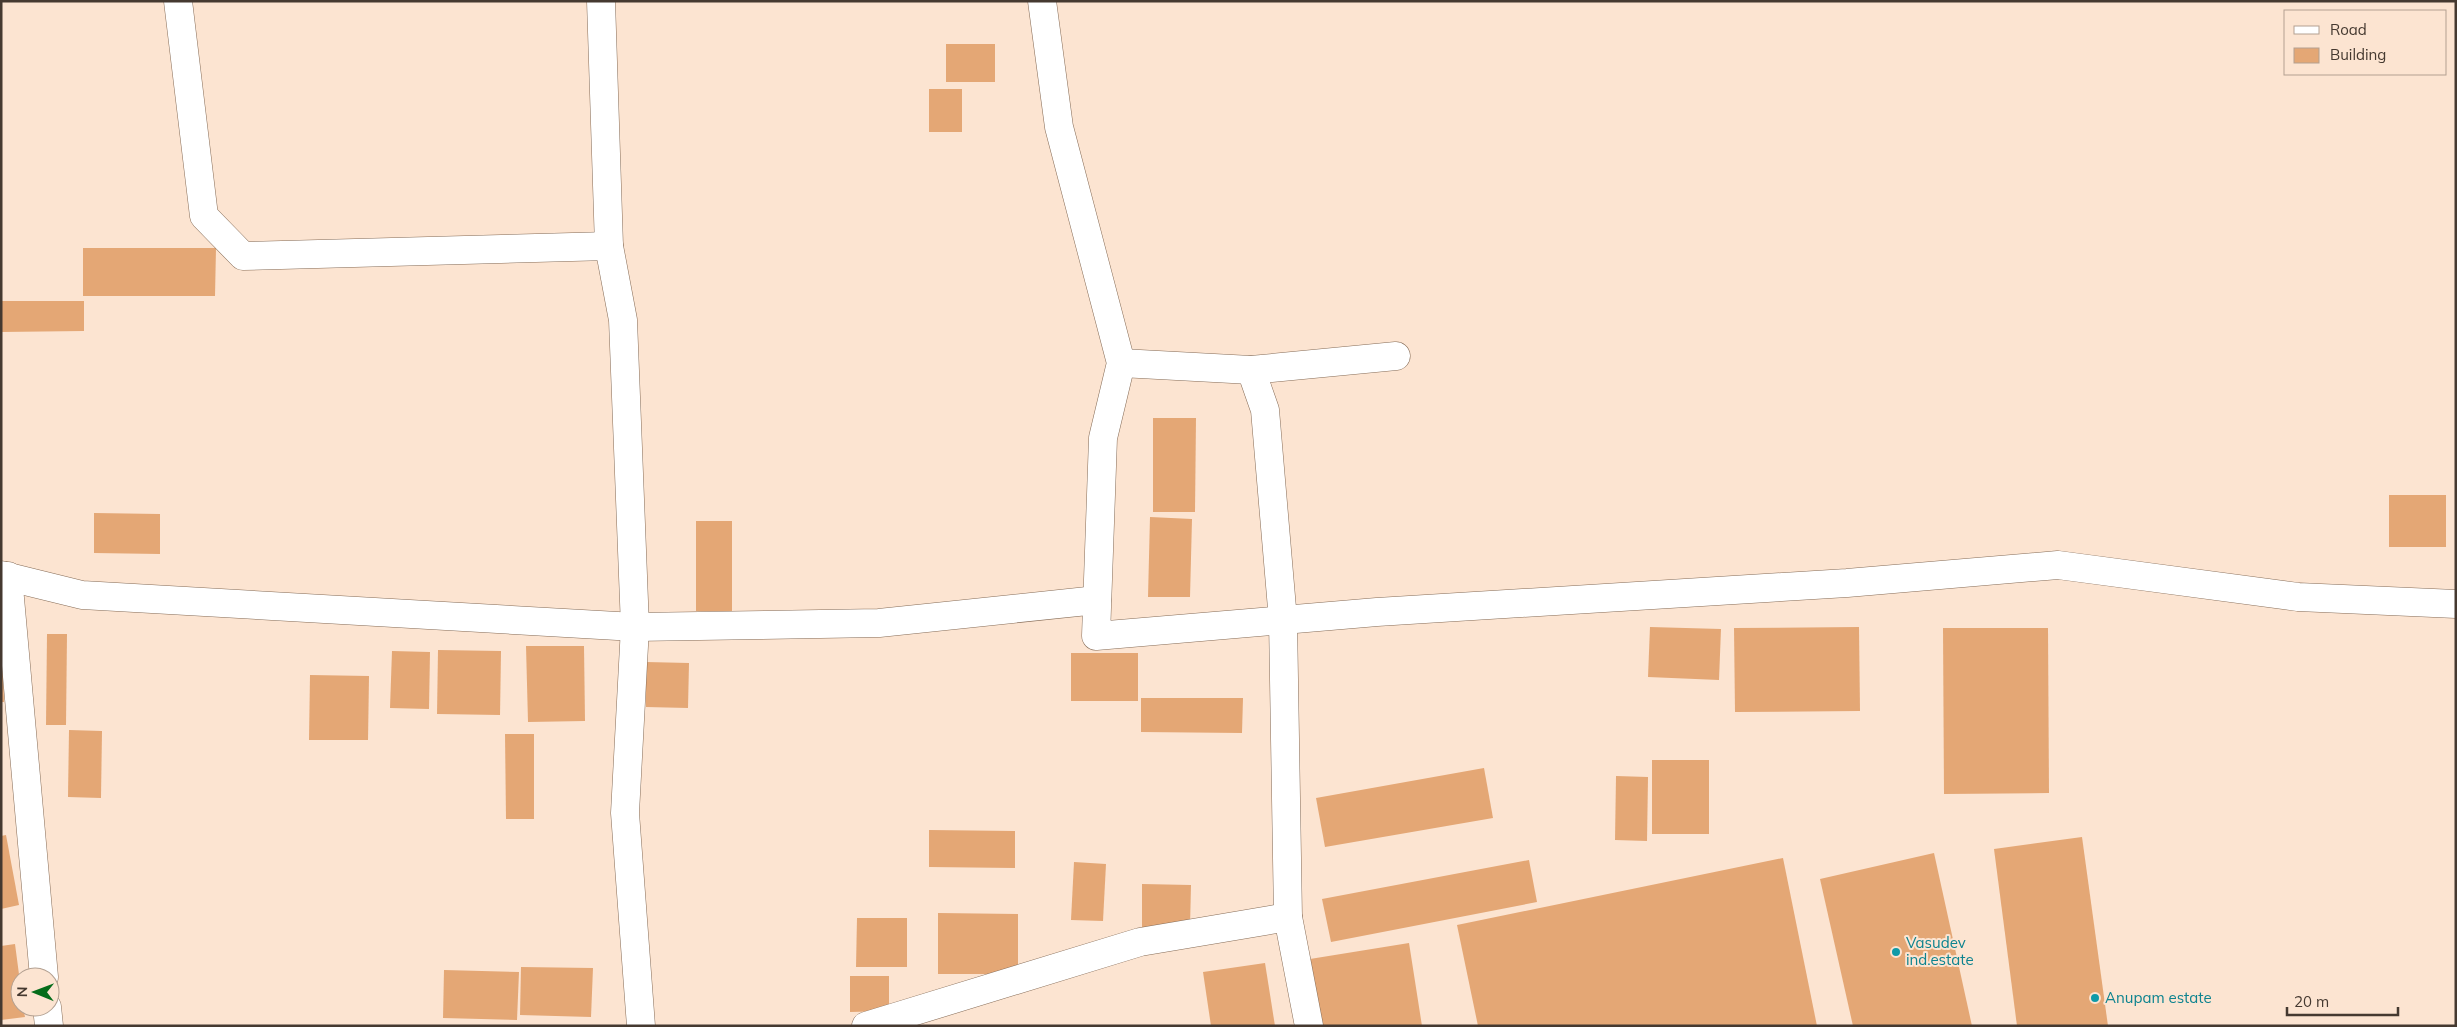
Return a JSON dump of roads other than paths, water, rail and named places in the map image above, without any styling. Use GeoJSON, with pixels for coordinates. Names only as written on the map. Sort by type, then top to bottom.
{"type":"FeatureCollection","features":[{"type":"Feature","properties":{"kind":"street"},"geometry":{"type":"LineString","coordinates":[[178,1],[204,216],[243,256],[609,246]]}},
{"type":"Feature","properties":{"kind":"street"},"geometry":{"type":"LineString","coordinates":[[601,1],[609,246],[623,320],[635,627],[625,813],[642,1026]]}},
{"type":"Feature","properties":{"kind":"street"},"geometry":{"type":"LineString","coordinates":[[1042,1],[1059,127],[1121,364],[1102,438],[1096,636],[1377,612],[1847,583],[2058,565],[2298,597],[2456,604]]}},
{"type":"Feature","properties":{"kind":"street"},"geometry":{"type":"LineString","coordinates":[[1121,364],[1251,370],[1396,356]]}},
{"type":"Feature","properties":{"kind":"street"},"geometry":{"type":"LineString","coordinates":[[1251,370],[1265,410],[1283,620],[1288,917],[1309,1026]]}},
{"type":"Feature","properties":{"kind":"street"},"geometry":{"type":"LineString","coordinates":[[43,967],[4,575],[82,595],[635,627],[879,624],[1097,600]]}},
{"type":"Feature","properties":{"kind":"street"},"geometry":{"type":"LineString","coordinates":[[866,1026],[1140,942],[1288,917]]}},
{"type":"Feature","properties":{"kind":"place","name":"Vasudev ind.estate"},"geometry":{"type":"Point","coordinates":[1896,952]}},
{"type":"Feature","properties":{"kind":"place","name":"Anupam estate"},"geometry":{"type":"Point","coordinates":[2095,998]}}]}
